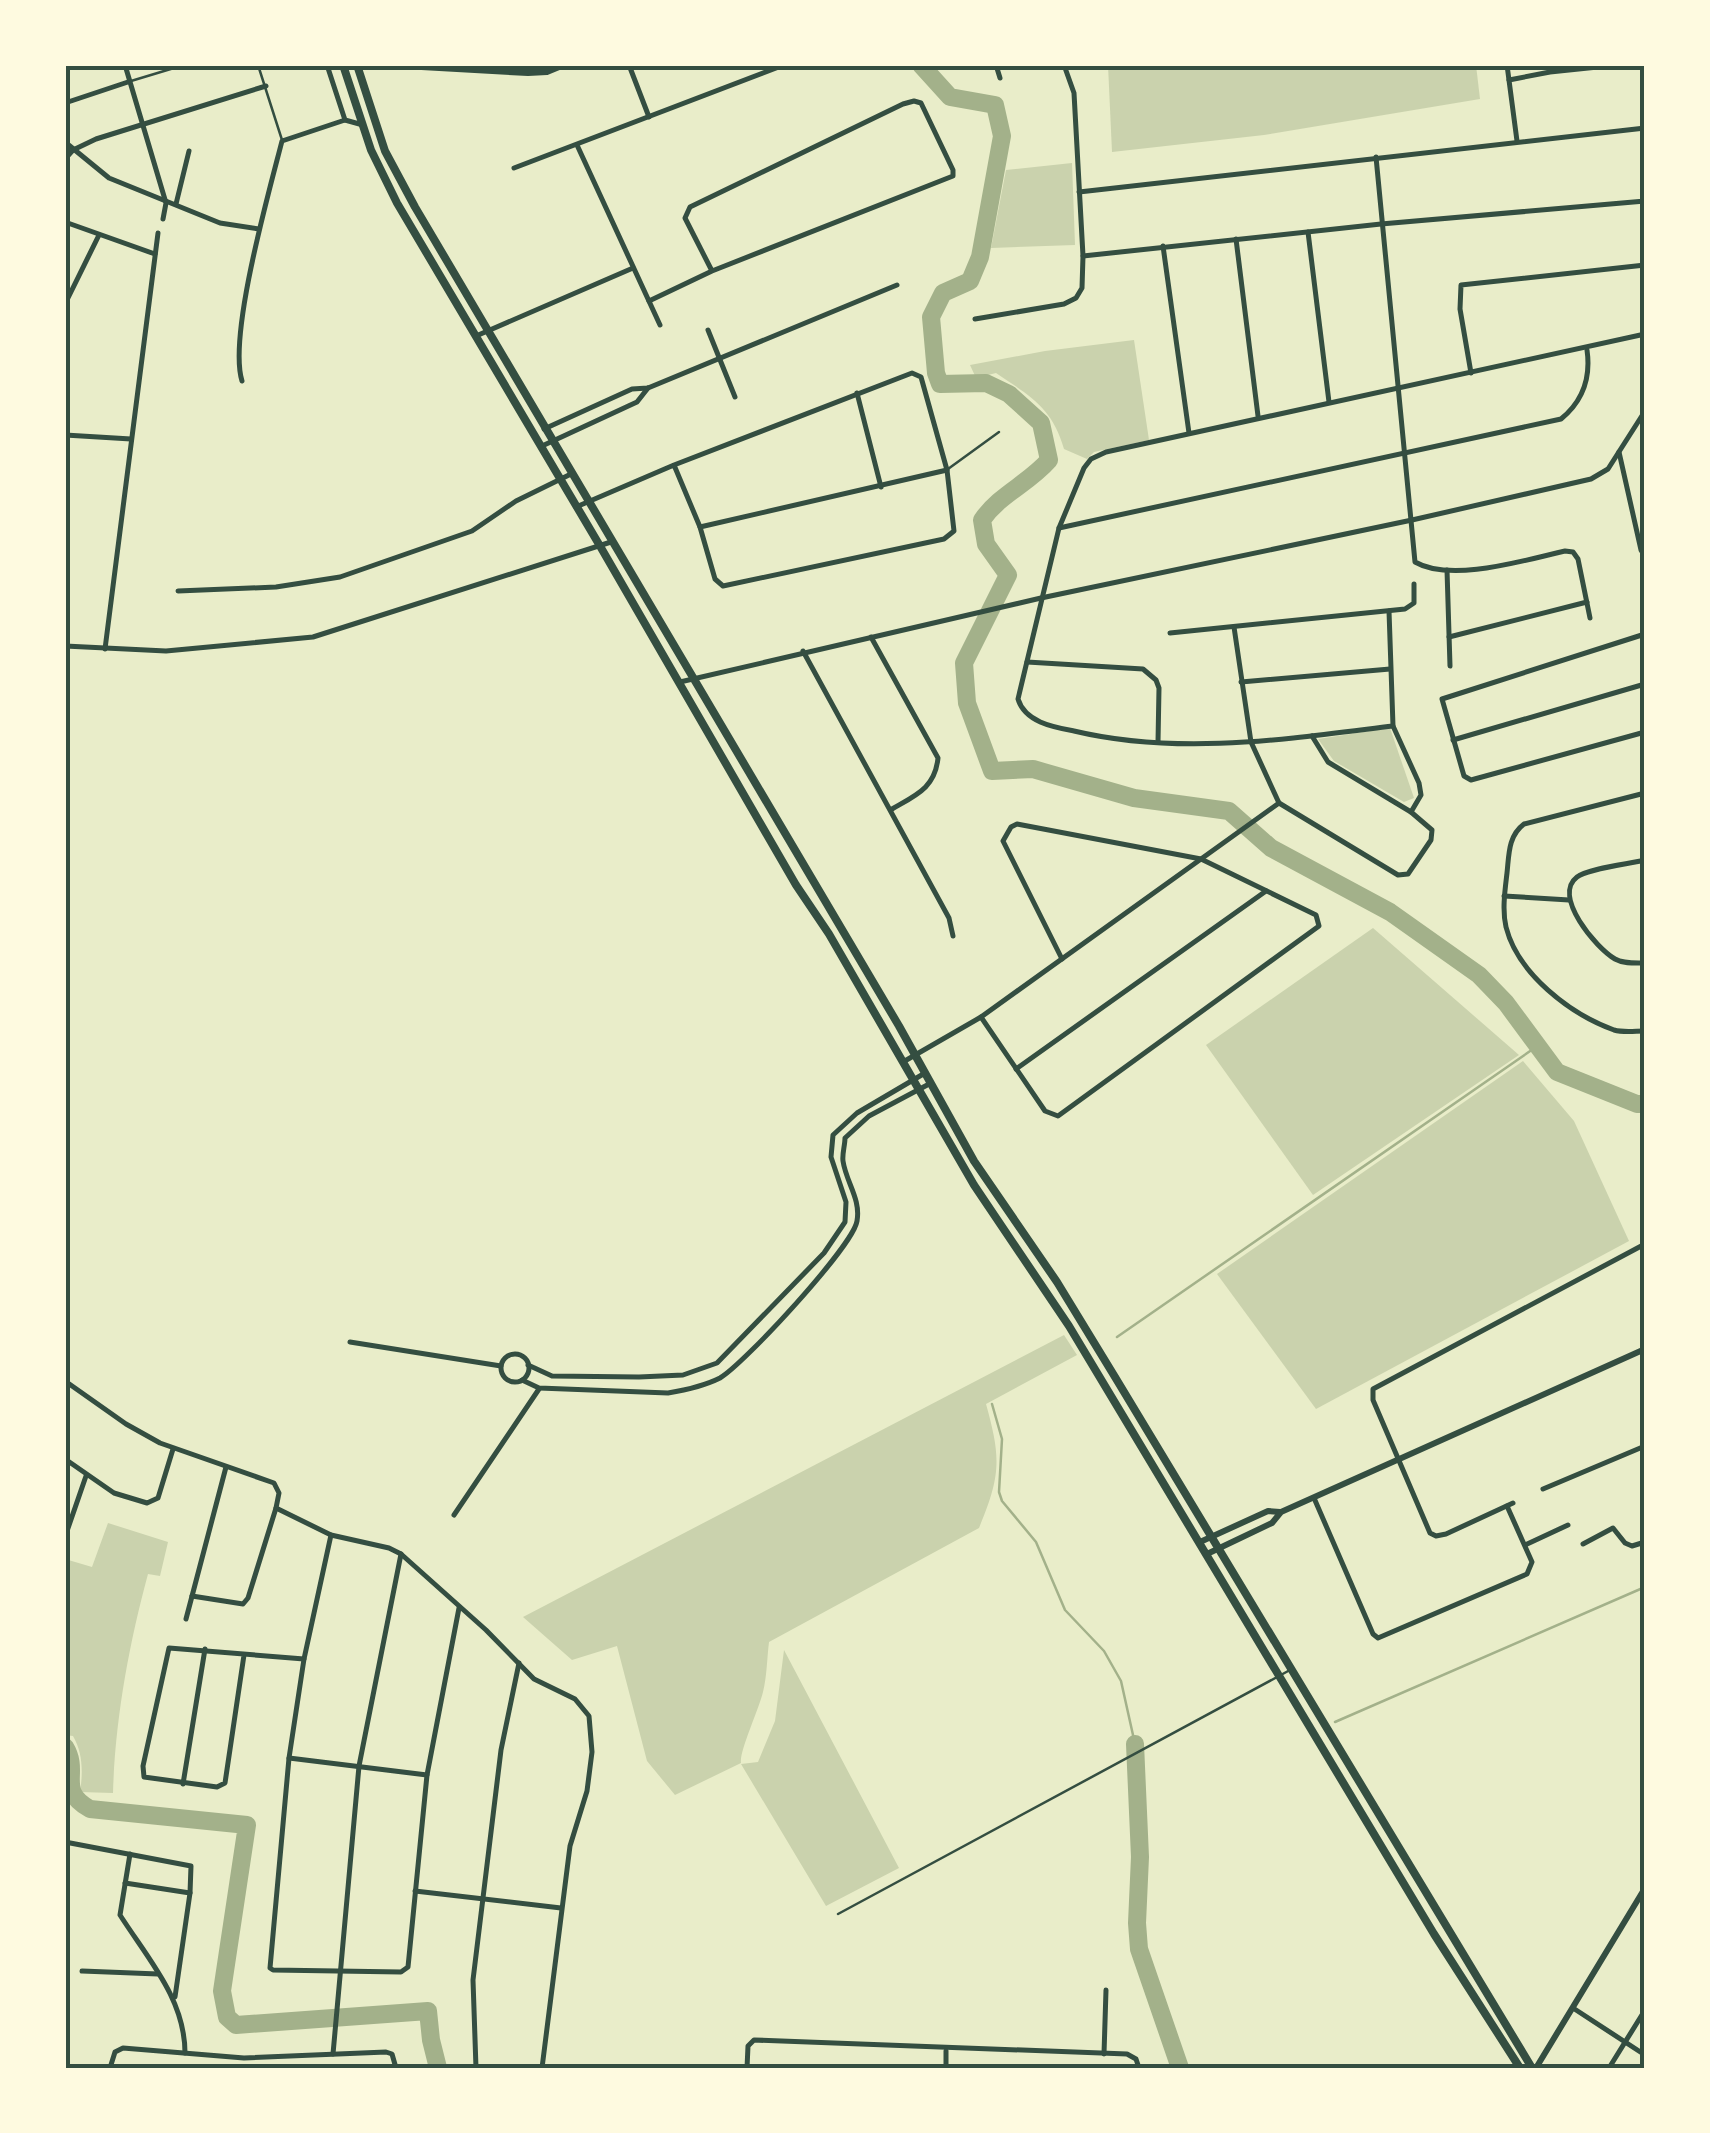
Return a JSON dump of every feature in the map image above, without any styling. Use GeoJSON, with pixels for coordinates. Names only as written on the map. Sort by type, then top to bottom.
{"type":"FeatureCollection","features":[{"type":"Feature","properties":{"kind":"main road"},"geometry":{"type":"LineString","coordinates":[[343,65],[371,150],[397,203],[678,683],[974,1186],[1069,1326],[1434,1934],[1520,2068]]}},
{"type":"Feature","properties":{"kind":"main road"},"geometry":{"type":"LineString","coordinates":[[357,65],[385,151],[974,1161],[1057,1282],[1534,2068]]}},
{"type":"Feature","properties":{"kind":"main road"},"geometry":{"type":"LineString","coordinates":[[638,612],[649,605]]}},
{"type":"Feature","properties":{"kind":"street"},"geometry":{"type":"LineString","coordinates":[[125,65],[164,199],[162,219]]}},
{"type":"Feature","properties":{"kind":"street"},"geometry":{"type":"LineString","coordinates":[[327,65],[345,120]]}},
{"type":"Feature","properties":{"kind":"street"},"geometry":{"type":"LineString","coordinates":[[386,65],[528,74],[564,65]]}},
{"type":"Feature","properties":{"kind":"street"},"geometry":{"type":"LineString","coordinates":[[629,65],[648,117]]}},
{"type":"Feature","properties":{"kind":"street"},"geometry":{"type":"LineString","coordinates":[[514,168],[784,65]]}},
{"type":"Feature","properties":{"kind":"street"},"geometry":{"type":"LineString","coordinates":[[996,65],[1000,78]]}},
{"type":"Feature","properties":{"kind":"street"},"geometry":{"type":"LineString","coordinates":[[975,319],[1064,304],[1076,298],[1082,288],[1084,256],[1074,93],[1064,65]]}},
{"type":"Feature","properties":{"kind":"street"},"geometry":{"type":"LineString","coordinates":[[1507,65],[1517,142]]}},
{"type":"Feature","properties":{"kind":"street"},"geometry":{"type":"LineString","coordinates":[[1509,80],[1616,65]]}},
{"type":"Feature","properties":{"kind":"street"},"geometry":{"type":"LineString","coordinates":[[65,103],[130,82]]}},
{"type":"Feature","properties":{"kind":"street"},"geometry":{"type":"LineString","coordinates":[[65,159],[73,150],[143,122],[266,86]]}},
{"type":"Feature","properties":{"kind":"street"},"geometry":{"type":"LineString","coordinates":[[649,301],[712,271],[953,176],[954,170],[922,106],[917,101],[909,102],[690,207],[685,218],[712,271]]}},
{"type":"Feature","properties":{"kind":"street"},"geometry":{"type":"LineString","coordinates":[[242,381],[240,343],[260,230],[282,141],[345,120],[363,125]]}},
{"type":"Feature","properties":{"kind":"street"},"geometry":{"type":"LineString","coordinates":[[1080,192],[1645,128]]}},
{"type":"Feature","properties":{"kind":"street"},"geometry":{"type":"LineString","coordinates":[[65,142],[109,178],[220,223],[260,230]]}},
{"type":"Feature","properties":{"kind":"street"},"geometry":{"type":"LineString","coordinates":[[577,144],[660,325]]}},
{"type":"Feature","properties":{"kind":"street"},"geometry":{"type":"LineString","coordinates":[[176,204],[189,151]]}},
{"type":"Feature","properties":{"kind":"street"},"geometry":{"type":"LineString","coordinates":[[1376,157],[1415,562],[1447,570],[1490,568],[1569,551],[1578,559],[1590,618]]}},
{"type":"Feature","properties":{"kind":"street"},"geometry":{"type":"LineString","coordinates":[[1084,256],[1236,238],[1645,201]]}},
{"type":"Feature","properties":{"kind":"street"},"geometry":{"type":"LineString","coordinates":[[65,222],[155,254]]}},
{"type":"Feature","properties":{"kind":"street"},"geometry":{"type":"LineString","coordinates":[[1308,231],[1329,402]]}},
{"type":"Feature","properties":{"kind":"street"},"geometry":{"type":"LineString","coordinates":[[105,649],[158,233]]}},
{"type":"Feature","properties":{"kind":"street"},"geometry":{"type":"LineString","coordinates":[[65,304],[99,234]]}},
{"type":"Feature","properties":{"kind":"street"},"geometry":{"type":"LineString","coordinates":[[1236,238],[1258,416]]}},
{"type":"Feature","properties":{"kind":"street"},"geometry":{"type":"LineString","coordinates":[[1163,246],[1189,433]]}},
{"type":"Feature","properties":{"kind":"street"},"geometry":{"type":"LineString","coordinates":[[1471,372],[1460,309],[1461,285],[1645,265]]}},
{"type":"Feature","properties":{"kind":"street"},"geometry":{"type":"LineString","coordinates":[[476,336],[632,268]]}},
{"type":"Feature","properties":{"kind":"street"},"geometry":{"type":"LineString","coordinates":[[544,429],[632,389],[648,388],[897,286]]}},
{"type":"Feature","properties":{"kind":"street"},"geometry":{"type":"LineString","coordinates":[[708,330],[735,397]]}},
{"type":"Feature","properties":{"kind":"street"},"geometry":{"type":"LineString","coordinates":[[1393,726],[1218,746],[1118,742],[1049,726],[1025,714],[1018,699],[1040,598],[1059,528],[1091,459],[1106,452],[1258,416],[1645,334]]}},
{"type":"Feature","properties":{"kind":"street"},"geometry":{"type":"LineString","coordinates":[[1059,528],[1561,419],[1572,410],[1583,391],[1590,368],[1586,349]]}},
{"type":"Feature","properties":{"kind":"street"},"geometry":{"type":"LineString","coordinates":[[576,507],[674,464],[907,374],[916,374],[921,378],[947,470],[954,528],[944,539],[727,586],[714,578],[700,527],[674,464]]}},
{"type":"Feature","properties":{"kind":"street"},"geometry":{"type":"LineString","coordinates":[[540,447],[637,402],[648,388]]}},
{"type":"Feature","properties":{"kind":"street"},"geometry":{"type":"LineString","coordinates":[[857,393],[881,487]]}},
{"type":"Feature","properties":{"kind":"street"},"geometry":{"type":"LineString","coordinates":[[678,683],[1040,598],[1591,478],[1608,469],[1645,410]]}},
{"type":"Feature","properties":{"kind":"street"},"geometry":{"type":"LineString","coordinates":[[65,434],[131,438]]}},
{"type":"Feature","properties":{"kind":"street"},"geometry":{"type":"LineString","coordinates":[[1619,452],[1640,550],[1645,556]]}},
{"type":"Feature","properties":{"kind":"street"},"geometry":{"type":"LineString","coordinates":[[700,527],[947,470]]}},
{"type":"Feature","properties":{"kind":"street"},"geometry":{"type":"LineString","coordinates":[[178,591],[276,587],[340,577],[472,532],[516,501],[571,474]]}},
{"type":"Feature","properties":{"kind":"street"},"geometry":{"type":"LineString","coordinates":[[65,646],[166,651],[313,637],[612,542]]}},
{"type":"Feature","properties":{"kind":"street"},"geometry":{"type":"LineString","coordinates":[[1447,570],[1450,666]]}},
{"type":"Feature","properties":{"kind":"street"},"geometry":{"type":"LineString","coordinates":[[1170,632],[1389,611],[1412,606],[1414,584]]}},
{"type":"Feature","properties":{"kind":"street"},"geometry":{"type":"LineString","coordinates":[[1449,637],[1587,602]]}},
{"type":"Feature","properties":{"kind":"street"},"geometry":{"type":"LineString","coordinates":[[1389,611],[1393,726],[1421,796],[1411,812]]}},
{"type":"Feature","properties":{"kind":"street"},"geometry":{"type":"LineString","coordinates":[[1234,627],[1251,742],[1279,803],[1398,875],[1408,874],[1433,834],[1411,812],[1328,762],[1312,736]]}},
{"type":"Feature","properties":{"kind":"street"},"geometry":{"type":"LineString","coordinates":[[1645,634],[1443,697],[1464,776],[1471,780],[1645,732]]}},
{"type":"Feature","properties":{"kind":"street"},"geometry":{"type":"LineString","coordinates":[[871,636],[938,758],[926,790],[892,808]]}},
{"type":"Feature","properties":{"kind":"street"},"geometry":{"type":"LineString","coordinates":[[804,652],[892,808],[949,918],[953,936]]}},
{"type":"Feature","properties":{"kind":"street"},"geometry":{"type":"LineString","coordinates":[[1027,662],[1142,669],[1156,680],[1159,688],[1158,742]]}},
{"type":"Feature","properties":{"kind":"street"},"geometry":{"type":"LineString","coordinates":[[1241,682],[1390,669]]}},
{"type":"Feature","properties":{"kind":"street"},"geometry":{"type":"LineString","coordinates":[[1453,740],[1645,684]]}},
{"type":"Feature","properties":{"kind":"street"},"geometry":{"type":"LineString","coordinates":[[1645,792],[1518,828],[1510,844],[1504,896],[1506,928],[1530,973],[1564,1005],[1618,1032],[1645,1031]]}},
{"type":"Feature","properties":{"kind":"street"},"geometry":{"type":"LineString","coordinates":[[903,1062],[981,1017],[1279,803]]}},
{"type":"Feature","properties":{"kind":"street"},"geometry":{"type":"LineString","coordinates":[[981,1017],[1045,1111],[1058,1116],[1319,926],[1316,915],[1201,859],[1017,824],[1004,834],[1003,841],[1062,959]]}},
{"type":"Feature","properties":{"kind":"street"},"geometry":{"type":"LineString","coordinates":[[1645,860],[1580,874],[1570,886],[1568,900],[1578,920],[1602,948],[1626,963],[1645,964]]}},
{"type":"Feature","properties":{"kind":"street"},"geometry":{"type":"LineString","coordinates":[[1016,1068],[1267,890]]}},
{"type":"Feature","properties":{"kind":"street"},"geometry":{"type":"LineString","coordinates":[[1504,896],[1568,900]]}},
{"type":"Feature","properties":{"kind":"street"},"geometry":{"type":"LineString","coordinates":[[925,1073],[857,1113],[833,1135],[831,1157],[846,1202],[845,1222],[824,1253],[717,1362],[683,1375],[552,1376],[528,1365],[516,1354],[504,1358],[501,1366],[505,1378],[539,1388],[668,1393],[689,1390],[722,1377],[791,1308],[836,1256],[857,1224],[858,1204],[843,1160],[846,1138],[869,1116],[931,1083]]}},
{"type":"Feature","properties":{"kind":"street"},"geometry":{"type":"LineString","coordinates":[[1314,1498],[1378,1638],[1527,1574],[1532,1562],[1510,1504],[1436,1536],[1430,1533],[1372,1392],[1645,1244]]}},
{"type":"Feature","properties":{"kind":"street"},"geometry":{"type":"LineString","coordinates":[[781,1297],[791,1308]]}},
{"type":"Feature","properties":{"kind":"street"},"geometry":{"type":"LineString","coordinates":[[350,1342],[501,1366]]}},
{"type":"Feature","properties":{"kind":"street"},"geometry":{"type":"LineString","coordinates":[[1207,1554],[1272,1523],[1281,1512],[1645,1349]]}},
{"type":"Feature","properties":{"kind":"street"},"geometry":{"type":"LineString","coordinates":[[522,1380],[528,1365]]}},
{"type":"Feature","properties":{"kind":"street"},"geometry":{"type":"LineString","coordinates":[[683,1375],[689,1390]]}},
{"type":"Feature","properties":{"kind":"street"},"geometry":{"type":"LineString","coordinates":[[65,1381],[126,1424],[172,1449],[274,1483],[278,1494],[276,1508],[248,1598],[243,1604],[192,1596]]}},
{"type":"Feature","properties":{"kind":"street"},"geometry":{"type":"LineString","coordinates":[[454,1515],[539,1388]]}},
{"type":"Feature","properties":{"kind":"street"},"geometry":{"type":"LineString","coordinates":[[1543,1490],[1645,1446]]}},
{"type":"Feature","properties":{"kind":"street"},"geometry":{"type":"LineString","coordinates":[[65,1459],[114,1493],[152,1502],[158,1498],[172,1449]]}},
{"type":"Feature","properties":{"kind":"street"},"geometry":{"type":"LineString","coordinates":[[186,1619],[226,1467]]}},
{"type":"Feature","properties":{"kind":"street"},"geometry":{"type":"LineString","coordinates":[[66,1534],[86,1476]]}},
{"type":"Feature","properties":{"kind":"street"},"geometry":{"type":"LineString","coordinates":[[276,1508],[331,1535],[401,1554],[534,1678],[575,1699],[589,1716],[592,1752],[587,1791],[570,1846],[542,2068]]}},
{"type":"Feature","properties":{"kind":"street"},"geometry":{"type":"LineString","coordinates":[[1200,1542],[1268,1510],[1281,1512]]}},
{"type":"Feature","properties":{"kind":"street"},"geometry":{"type":"LineString","coordinates":[[1525,1545],[1568,1524]]}},
{"type":"Feature","properties":{"kind":"street"},"geometry":{"type":"LineString","coordinates":[[1233,1527],[1239,1538]]}},
{"type":"Feature","properties":{"kind":"street"},"geometry":{"type":"LineString","coordinates":[[1584,1544],[1613,1528],[1625,1543],[1632,1546],[1645,1542]]}},
{"type":"Feature","properties":{"kind":"street"},"geometry":{"type":"LineString","coordinates":[[331,1535],[304,1659],[289,1758],[270,1968],[278,1972],[401,1972],[408,1967],[427,1775],[459,1607]]}},
{"type":"Feature","properties":{"kind":"street"},"geometry":{"type":"LineString","coordinates":[[333,2054],[360,1766],[401,1554]]}},
{"type":"Feature","properties":{"kind":"street"},"geometry":{"type":"LineString","coordinates":[[244,1655],[227,1779],[216,1787],[144,1778],[143,1766],[169,1648],[304,1659]]}},
{"type":"Feature","properties":{"kind":"street"},"geometry":{"type":"LineString","coordinates":[[183,1784],[205,1650]]}},
{"type":"Feature","properties":{"kind":"street"},"geometry":{"type":"LineString","coordinates":[[476,2068],[473,1980],[501,1750],[519,1662]]}},
{"type":"Feature","properties":{"kind":"street"},"geometry":{"type":"LineString","coordinates":[[289,1758],[427,1775]]}},
{"type":"Feature","properties":{"kind":"street"},"geometry":{"type":"LineString","coordinates":[[65,1842],[188,1864],[193,1869],[175,1997]]}},
{"type":"Feature","properties":{"kind":"street"},"geometry":{"type":"LineString","coordinates":[[130,1854],[120,1915],[175,1997],[185,2030],[185,2053]]}},
{"type":"Feature","properties":{"kind":"street"},"geometry":{"type":"LineString","coordinates":[[125,1883],[190,1893]]}},
{"type":"Feature","properties":{"kind":"street"},"geometry":{"type":"LineString","coordinates":[[1534,2068],[1645,1888]]}},
{"type":"Feature","properties":{"kind":"street"},"geometry":{"type":"LineString","coordinates":[[415,1891],[562,1908]]}},
{"type":"Feature","properties":{"kind":"street"},"geometry":{"type":"LineString","coordinates":[[82,1971],[158,1974]]}},
{"type":"Feature","properties":{"kind":"street"},"geometry":{"type":"LineString","coordinates":[[1104,2054],[1106,1990]]}},
{"type":"Feature","properties":{"kind":"street"},"geometry":{"type":"LineString","coordinates":[[1570,2007],[1645,2055]]}},
{"type":"Feature","properties":{"kind":"street"},"geometry":{"type":"LineString","coordinates":[[1610,2068],[1645,2010]]}},
{"type":"Feature","properties":{"kind":"street"},"geometry":{"type":"LineString","coordinates":[[747,2068],[748,2046],[754,2040],[1127,2054],[1136,2059],[1139,2068]]}},
{"type":"Feature","properties":{"kind":"street"},"geometry":{"type":"LineString","coordinates":[[110,2068],[115,2052],[123,2048],[244,2058],[386,2052],[392,2054],[396,2068]]}},
{"type":"Feature","properties":{"kind":"street"},"geometry":{"type":"LineString","coordinates":[[946,2050],[946,2068]]}},
{"type":"Feature","properties":{"kind":"lane"},"geometry":{"type":"LineString","coordinates":[[130,82],[184,65]]}},
{"type":"Feature","properties":{"kind":"lane"},"geometry":{"type":"LineString","coordinates":[[258,65],[282,141]]}},
{"type":"Feature","properties":{"kind":"lane"},"geometry":{"type":"LineString","coordinates":[[947,470],[999,432]]}},
{"type":"Feature","properties":{"kind":"lane"},"geometry":{"type":"LineString","coordinates":[[838,1914],[1292,1669]]}},
{"type":"Feature","properties":{"kind":"green space"},"geometry":{"type":"Polygon","coordinates":[[[1108,65],[1476,65],[1480,99],[1264,135],[1112,152],[1108,65]]]}},
{"type":"Feature","properties":{"kind":"green space"},"geometry":{"type":"Polygon","coordinates":[[[1072,163],[1075,245],[991,248],[1006,170],[1072,163]]]}},
{"type":"Feature","properties":{"kind":"green space"},"geometry":{"type":"Polygon","coordinates":[[[1134,340],[1149,440],[1094,452],[1087,459],[1064,449],[1053,423],[1029,396],[996,373],[976,378],[970,365],[1045,351],[1134,340]]]}},
{"type":"Feature","properties":{"kind":"green space"},"geometry":{"type":"Polygon","coordinates":[[[1390,728],[1414,798],[1404,802],[1334,761],[1318,739],[1390,728]]]}},
{"type":"Feature","properties":{"kind":"green space"},"geometry":{"type":"Polygon","coordinates":[[[1373,928],[1519,1055],[1313,1195],[1206,1045],[1373,928]]]}},
{"type":"Feature","properties":{"kind":"green space"},"geometry":{"type":"Polygon","coordinates":[[[1523,1061],[1574,1121],[1629,1241],[1316,1409],[1217,1274],[1523,1061]]]}},
{"type":"Feature","properties":{"kind":"green space"},"geometry":{"type":"Polygon","coordinates":[[[1064,1335],[1077,1355],[986,1404],[996,1466],[979,1528],[769,1642],[763,1692],[741,1763],[675,1795],[647,1761],[617,1646],[572,1660],[523,1617],[1064,1335]]]}},
{"type":"Feature","properties":{"kind":"green space"},"geometry":{"type":"Polygon","coordinates":[[[108,1523],[168,1542],[160,1576],[148,1574],[135,1627],[120,1710],[113,1793],[80,1792],[79,1749],[73,1736],[65,1735],[65,1559],[92,1567],[108,1523]]]}},
{"type":"Feature","properties":{"kind":"green space"},"geometry":{"type":"Polygon","coordinates":[[[784,1650],[899,1868],[826,1906],[741,1764],[758,1762],[775,1721],[784,1650]]]}},
{"type":"Feature","properties":{"kind":"waterway"},"geometry":{"type":"LineString","coordinates":[[921,65],[950,97],[995,105],[1002,136],[980,257],[970,281],[943,293],[931,317],[936,373],[940,384],[986,383],[1009,394],[1041,423],[1049,460],[982,520],[986,544],[1008,575],[964,663],[967,703],[992,771],[1033,769],[1134,798],[1229,811],[1271,848],[1390,912],[1479,975],[1506,1003],[1557,1072],[1645,1104]]}},
{"type":"Feature","properties":{"kind":"waterway"},"geometry":{"type":"LineString","coordinates":[[1117,1337],[1536,1047]]}},
{"type":"Feature","properties":{"kind":"waterway"},"geometry":{"type":"LineString","coordinates":[[992,1404],[1002,1439],[1002,1501],[1036,1542],[1065,1610],[1104,1651],[1121,1681],[1135,1744]]}},
{"type":"Feature","properties":{"kind":"waterway"},"geometry":{"type":"LineString","coordinates":[[1335,1722],[1645,1587]]}},
{"type":"Feature","properties":{"kind":"waterway"},"geometry":{"type":"LineString","coordinates":[[1135,1744],[1139,1949],[1180,2068]]}},
{"type":"Feature","properties":{"kind":"waterway"},"geometry":{"type":"LineString","coordinates":[[65,1747],[71,1765],[71,1788],[90,1809],[247,1825],[222,1991],[227,2017],[236,2025],[428,2011],[438,2068]]}}]}
